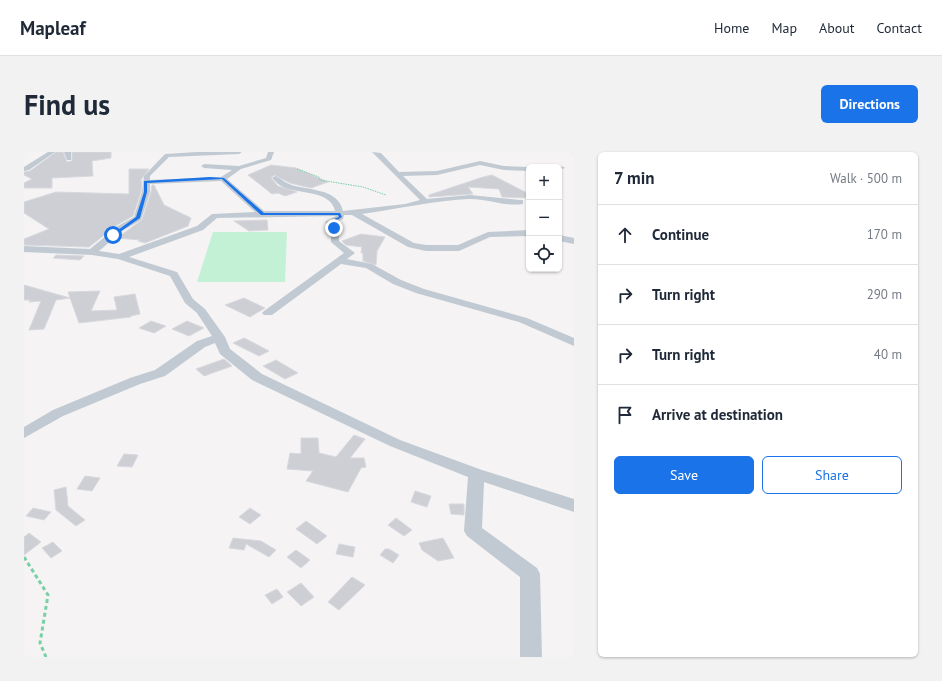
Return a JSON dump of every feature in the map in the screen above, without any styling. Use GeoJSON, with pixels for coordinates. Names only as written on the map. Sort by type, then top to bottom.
{"type":"FeatureCollection","features":[{"type":"Feature","properties":{"kind":"street"},"geometry":{"type":"LineString","coordinates":[[28,170],[52,152]]}},
{"type":"Feature","properties":{"kind":"street"},"geometry":{"type":"LineString","coordinates":[[67,152],[69,153],[69,159]]}},
{"type":"Feature","properties":{"kind":"street"},"geometry":{"type":"LineString","coordinates":[[92,252],[121,228],[138,218],[146,192],[147,176],[166,153],[239,152]]}},
{"type":"Feature","properties":{"kind":"street"},"geometry":{"type":"LineString","coordinates":[[146,182],[223,178],[240,168],[268,159],[271,152]]}},
{"type":"Feature","properties":{"kind":"street"},"geometry":{"type":"LineString","coordinates":[[375,152],[379,154],[380,159],[385,164],[399,174],[423,197],[424,201]]}},
{"type":"Feature","properties":{"kind":"street"},"geometry":{"type":"LineString","coordinates":[[198,179],[204,166],[206,153]]}},
{"type":"Feature","properties":{"kind":"street"},"geometry":{"type":"LineString","coordinates":[[231,167],[247,158]]}},
{"type":"Feature","properties":{"kind":"street"},"geometry":{"type":"LineString","coordinates":[[399,174],[437,173],[500,160]]}},
{"type":"Feature","properties":{"kind":"street"},"geometry":{"type":"LineString","coordinates":[[480,163],[504,168],[526,169]]}},
{"type":"Feature","properties":{"kind":"street"},"geometry":{"type":"LineString","coordinates":[[204,166],[240,168]]}},
{"type":"Feature","properties":{"kind":"street"},"geometry":{"type":"LineString","coordinates":[[223,178],[263,215]]}},
{"type":"Feature","properties":{"kind":"street"},"geometry":{"type":"LineString","coordinates":[[268,313],[350,253],[334,242],[333,237],[335,230],[329,222],[340,217],[340,214],[339,207],[329,197],[285,185],[275,178]]}},
{"type":"Feature","properties":{"kind":"street"},"geometry":{"type":"LineString","coordinates":[[120,257],[200,228],[215,216],[354,213],[406,206],[424,201],[470,197],[520,202]]}},
{"type":"Feature","properties":{"kind":"street"},"geometry":{"type":"LineString","coordinates":[[354,213],[411,245],[426,248],[459,248],[488,235],[526,233]]}},
{"type":"Feature","properties":{"kind":"street"},"geometry":{"type":"LineString","coordinates":[[562,239],[574,241]]}},
{"type":"Feature","properties":{"kind":"street"},"geometry":{"type":"LineString","coordinates":[[24,249],[92,252],[120,257],[174,274],[189,301],[201,311],[219,337],[224,351],[257,377],[346,421],[395,443],[476,474],[574,506]]}},
{"type":"Feature","properties":{"kind":"street"},"geometry":{"type":"LineString","coordinates":[[340,261],[369,266],[398,282],[420,291],[523,320],[574,342]]}},
{"type":"Feature","properties":{"kind":"street"},"geometry":{"type":"LineString","coordinates":[[24,433],[58,413],[135,381],[160,373],[201,344],[219,337]]}},
{"type":"Feature","properties":{"kind":"street"},"geometry":{"type":"LineString","coordinates":[[476,474],[473,531],[530,574],[531,657]]}},
{"type":"Feature","properties":{"kind":"path"},"geometry":{"type":"LineString","coordinates":[[297,169],[319,177],[320,180],[361,187],[386,195]]}},
{"type":"Feature","properties":{"kind":"path"},"geometry":{"type":"LineString","coordinates":[[24,556],[48,596],[40,643],[46,657]]}},
{"type":"Feature","properties":{"kind":"green space"},"geometry":{"type":"Polygon","coordinates":[[[213,232],[287,232],[285,282],[197,282],[213,232]]]}},
{"type":"Feature","properties":{"kind":"building"},"geometry":{"type":"Polygon","coordinates":[[[56,152],[63,152],[67,162],[72,161],[72,152],[111,152],[111,158],[92,161],[93,176],[52,178],[52,188],[24,188],[24,183],[32,179],[24,175],[24,172],[30,171],[56,152]]]}},
{"type":"Feature","properties":{"kind":"building"},"geometry":{"type":"Polygon","coordinates":[[[271,165],[296,168],[328,182],[311,188],[290,183],[274,175],[271,178],[278,186],[297,192],[285,196],[278,193],[272,194],[248,175],[271,165]]]}},
{"type":"Feature","properties":{"kind":"building"},"geometry":{"type":"Polygon","coordinates":[[[129,169],[149,169],[140,181],[142,181],[141,192],[133,216],[117,225],[89,247],[24,245],[24,239],[49,229],[24,213],[24,202],[56,192],[129,194],[129,169]]]}},
{"type":"Feature","properties":{"kind":"building"},"geometry":{"type":"Polygon","coordinates":[[[492,175],[526,192],[526,198],[502,197],[499,189],[468,187],[473,194],[429,197],[429,195],[492,175]]]}},
{"type":"Feature","properties":{"kind":"building"},"geometry":{"type":"Polygon","coordinates":[[[152,185],[154,185],[164,205],[191,218],[188,226],[145,243],[138,241],[140,240],[117,238],[142,220],[152,185]]]}},
{"type":"Feature","properties":{"kind":"building"},"geometry":{"type":"Polygon","coordinates":[[[267,220],[268,230],[249,231],[234,221],[267,220]]]}},
{"type":"Feature","properties":{"kind":"building"},"geometry":{"type":"Polygon","coordinates":[[[361,234],[385,237],[377,251],[376,265],[363,261],[363,253],[361,253],[362,247],[346,245],[342,241],[361,234]]]}},
{"type":"Feature","properties":{"kind":"building"},"geometry":{"type":"Polygon","coordinates":[[[56,255],[84,256],[80,260],[53,258],[56,255]]]}},
{"type":"Feature","properties":{"kind":"building"},"geometry":{"type":"Polygon","coordinates":[[[24,285],[70,298],[56,300],[44,329],[29,330],[41,301],[29,302],[30,300],[24,300],[24,285]]]}},
{"type":"Feature","properties":{"kind":"building"},"geometry":{"type":"Polygon","coordinates":[[[100,291],[91,311],[117,310],[114,297],[135,294],[140,314],[131,317],[79,323],[68,292],[100,291]]]}},
{"type":"Feature","properties":{"kind":"building"},"geometry":{"type":"Polygon","coordinates":[[[244,298],[265,308],[250,317],[225,305],[244,298]]]}},
{"type":"Feature","properties":{"kind":"building"},"geometry":{"type":"Polygon","coordinates":[[[151,321],[166,326],[154,333],[139,328],[151,321]]]}},
{"type":"Feature","properties":{"kind":"building"},"geometry":{"type":"Polygon","coordinates":[[[187,321],[204,328],[189,336],[172,329],[187,321]]]}},
{"type":"Feature","properties":{"kind":"building"},"geometry":{"type":"Polygon","coordinates":[[[244,338],[269,351],[259,356],[233,343],[244,338]]]}},
{"type":"Feature","properties":{"kind":"building"},"geometry":{"type":"Polygon","coordinates":[[[224,359],[232,366],[204,376],[196,369],[224,359]]]}},
{"type":"Feature","properties":{"kind":"building"},"geometry":{"type":"Polygon","coordinates":[[[276,360],[298,373],[285,379],[263,366],[276,360]]]}},
{"type":"Feature","properties":{"kind":"building"},"geometry":{"type":"Polygon","coordinates":[[[354,435],[365,439],[350,458],[364,458],[366,467],[361,468],[348,492],[306,481],[313,471],[287,469],[290,453],[301,454],[301,438],[318,438],[319,453],[336,457],[354,435]]]}},
{"type":"Feature","properties":{"kind":"building"},"geometry":{"type":"Polygon","coordinates":[[[124,454],[138,455],[132,467],[117,466],[124,454]]]}},
{"type":"Feature","properties":{"kind":"building"},"geometry":{"type":"Polygon","coordinates":[[[85,476],[100,478],[92,491],[77,489],[85,476]]]}},
{"type":"Feature","properties":{"kind":"building"},"geometry":{"type":"Polygon","coordinates":[[[66,487],[68,506],[85,520],[76,526],[56,510],[54,490],[66,487]]]}},
{"type":"Feature","properties":{"kind":"building"},"geometry":{"type":"Polygon","coordinates":[[[415,491],[431,496],[427,507],[411,502],[415,491]]]}},
{"type":"Feature","properties":{"kind":"building"},"geometry":{"type":"Polygon","coordinates":[[[449,504],[464,504],[464,515],[451,514],[449,504]]]}},
{"type":"Feature","properties":{"kind":"building"},"geometry":{"type":"Polygon","coordinates":[[[33,508],[51,512],[44,520],[26,516],[33,508]]]}},
{"type":"Feature","properties":{"kind":"building"},"geometry":{"type":"Polygon","coordinates":[[[250,508],[261,515],[250,524],[239,517],[250,508]]]}},
{"type":"Feature","properties":{"kind":"building"},"geometry":{"type":"Polygon","coordinates":[[[396,518],[412,530],[404,536],[388,525],[396,518]]]}},
{"type":"Feature","properties":{"kind":"building"},"geometry":{"type":"Polygon","coordinates":[[[306,521],[327,536],[317,544],[296,529],[306,521]]]}},
{"type":"Feature","properties":{"kind":"building"},"geometry":{"type":"Polygon","coordinates":[[[29,533],[41,542],[24,555],[24,537],[29,533]]]}},
{"type":"Feature","properties":{"kind":"building"},"geometry":{"type":"Polygon","coordinates":[[[233,538],[261,541],[276,550],[269,557],[246,544],[244,550],[229,548],[233,538]]]}},
{"type":"Feature","properties":{"kind":"building"},"geometry":{"type":"Polygon","coordinates":[[[443,538],[454,558],[438,561],[422,550],[419,543],[443,538]]]}},
{"type":"Feature","properties":{"kind":"building"},"geometry":{"type":"Polygon","coordinates":[[[53,542],[62,551],[51,558],[42,548],[53,542]]]}},
{"type":"Feature","properties":{"kind":"building"},"geometry":{"type":"Polygon","coordinates":[[[339,544],[355,547],[353,557],[336,554],[339,544]]]}},
{"type":"Feature","properties":{"kind":"building"},"geometry":{"type":"Polygon","coordinates":[[[385,549],[389,549],[399,555],[393,563],[380,555],[385,549]]]}},
{"type":"Feature","properties":{"kind":"building"},"geometry":{"type":"Polygon","coordinates":[[[296,550],[310,560],[301,568],[287,557],[296,550]]]}},
{"type":"Feature","properties":{"kind":"building"},"geometry":{"type":"Polygon","coordinates":[[[352,577],[365,585],[339,610],[328,602],[352,577]]]}},
{"type":"Feature","properties":{"kind":"building"},"geometry":{"type":"Polygon","coordinates":[[[301,583],[314,597],[301,606],[287,592],[301,583]]]}},
{"type":"Feature","properties":{"kind":"building"},"geometry":{"type":"Polygon","coordinates":[[[277,589],[283,597],[272,604],[265,595],[277,589]]]}},
{"type":"Feature","properties":{"kind":"route"},"geometry":{"type":"LineString","coordinates":[[113,235],[121,228],[138,218],[146,192],[146,182],[210,178],[223,178],[263,215],[298,213],[340,214],[339,218],[329,222],[329,224],[334,228]]}}]}
